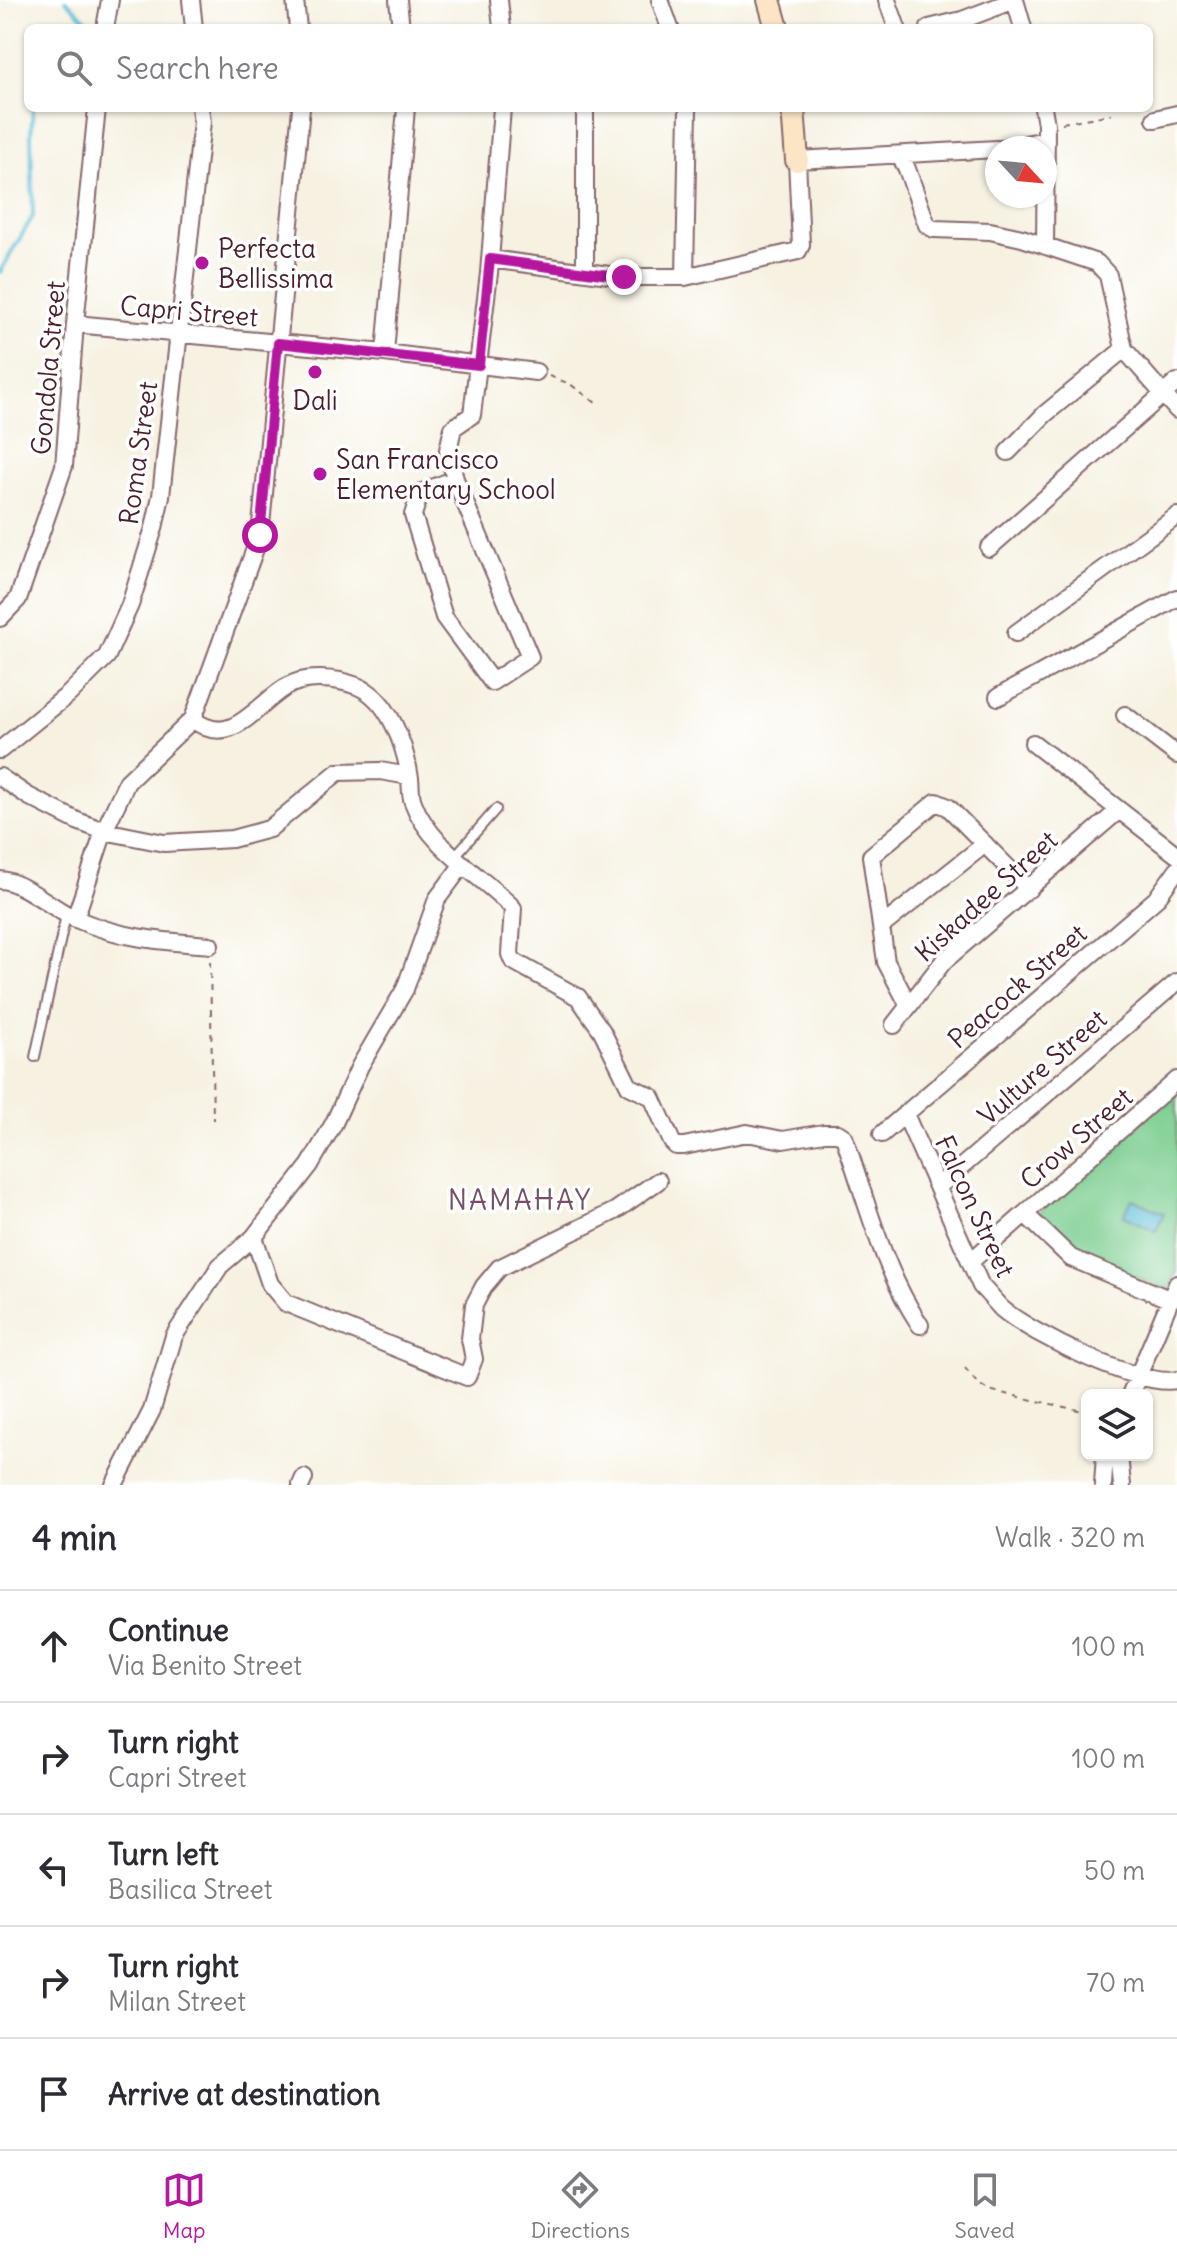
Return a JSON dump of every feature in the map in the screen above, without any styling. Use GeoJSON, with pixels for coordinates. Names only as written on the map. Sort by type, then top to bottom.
{"type":"FeatureCollection","features":[{"type":"Feature","properties":{"kind":"street"},"geometry":{"type":"LineString","coordinates":[[106,24],[110,0]]}},
{"type":"Feature","properties":{"kind":"street"},"geometry":{"type":"LineString","coordinates":[[191,0],[194,24]]}},
{"type":"Feature","properties":{"kind":"street"},"geometry":{"type":"LineString","coordinates":[[295,0],[298,24]]}},
{"type":"Feature","properties":{"kind":"street"},"geometry":{"type":"LineString","coordinates":[[398,0],[401,24]]}},
{"type":"Feature","properties":{"kind":"street"},"geometry":{"type":"LineString","coordinates":[[499,0],[502,24]]}},
{"type":"Feature","properties":{"kind":"street"},"geometry":{"type":"LineString","coordinates":[[660,0],[669,24]]}},
{"type":"Feature","properties":{"kind":"street"},"geometry":{"type":"LineString","coordinates":[[769,0],[776,24]]}},
{"type":"Feature","properties":{"kind":"street"},"geometry":{"type":"LineString","coordinates":[[887,0],[896,24]]}},
{"type":"Feature","properties":{"kind":"street"},"geometry":{"type":"LineString","coordinates":[[946,24],[1015,0],[1022,24]]}},
{"type":"Feature","properties":{"kind":"street","name":"Gondola Street"},"geometry":{"type":"LineString","coordinates":[[0,618],[18,599],[64,466],[97,112]]}},
{"type":"Feature","properties":{"kind":"street","name":"Roma Street"},"geometry":{"type":"LineString","coordinates":[[0,750],[69,694],[107,656],[130,605],[161,496],[202,122],[201,112]]}},
{"type":"Feature","properties":{"kind":"street"},"geometry":{"type":"LineString","coordinates":[[70,916],[127,782],[193,719],[260,535],[301,112]]}},
{"type":"Feature","properties":{"kind":"street"},"geometry":{"type":"LineString","coordinates":[[385,353],[406,112]]}},
{"type":"Feature","properties":{"kind":"street"},"geometry":{"type":"LineString","coordinates":[[455,479],[420,493],[413,515],[444,617],[492,682],[530,657],[455,479],[448,450],[453,428],[472,415],[490,259],[502,112]]}},
{"type":"Feature","properties":{"kind":"street"},"geometry":{"type":"LineString","coordinates":[[585,112],[585,272]]}},
{"type":"Feature","properties":{"kind":"street"},"geometry":{"type":"LineString","coordinates":[[685,277],[688,112]]}},
{"type":"Feature","properties":{"kind":"street"},"geometry":{"type":"LineString","coordinates":[[490,259],[624,277],[685,277],[798,251],[801,245],[793,112]]}},
{"type":"Feature","properties":{"kind":"street"},"geometry":{"type":"LineString","coordinates":[[1155,119],[1177,114]]}},
{"type":"Feature","properties":{"kind":"street"},"geometry":{"type":"LineString","coordinates":[[1024,136],[1045,124]]}},
{"type":"Feature","properties":{"kind":"street"},"geometry":{"type":"LineString","coordinates":[[1045,124],[1045,246]]}},
{"type":"Feature","properties":{"kind":"street"},"geometry":{"type":"LineString","coordinates":[[797,160],[985,151]]}},
{"type":"Feature","properties":{"kind":"street"},"geometry":{"type":"LineString","coordinates":[[900,156],[927,225],[934,229],[990,231],[1097,263],[1108,275],[1124,349],[1177,410]]}},
{"type":"Feature","properties":{"kind":"street","name":"Capri Street"},"geometry":{"type":"LineString","coordinates":[[75,324],[385,353],[536,372]]}},
{"type":"Feature","properties":{"kind":"street"},"geometry":{"type":"LineString","coordinates":[[1008,452],[1045,414],[1124,349]]}},
{"type":"Feature","properties":{"kind":"street"},"geometry":{"type":"LineString","coordinates":[[989,548],[1177,382]]}},
{"type":"Feature","properties":{"kind":"street"},"geometry":{"type":"LineString","coordinates":[[1016,633],[1177,516]]}},
{"type":"Feature","properties":{"kind":"street"},"geometry":{"type":"LineString","coordinates":[[998,697],[1177,598]]}},
{"type":"Feature","properties":{"kind":"street"},"geometry":{"type":"LineString","coordinates":[[193,719],[206,729],[226,730],[288,686],[307,680],[328,680],[359,687],[386,709],[403,750],[413,802],[432,832],[459,861],[513,908],[510,954],[513,961],[578,997],[602,1031],[629,1086],[652,1097],[676,1146],[747,1133],[783,1140],[824,1133],[838,1133],[844,1137],[877,1238],[904,1301],[920,1325]]}},
{"type":"Feature","properties":{"kind":"street"},"geometry":{"type":"LineString","coordinates":[[1125,715],[1177,755]]}},
{"type":"Feature","properties":{"kind":"street"},"geometry":{"type":"LineString","coordinates":[[1033,743],[1177,855]]}},
{"type":"Feature","properties":{"kind":"street"},"geometry":{"type":"LineString","coordinates":[[0,777],[28,796],[104,831],[164,843],[232,839],[269,829],[338,772],[380,771],[409,776]]}},
{"type":"Feature","properties":{"kind":"street"},"geometry":{"type":"LineString","coordinates":[[908,1004],[886,962],[871,856],[936,802],[948,807],[1029,889]]}},
{"type":"Feature","properties":{"kind":"street","name":"Kiskadee Street"},"geometry":{"type":"LineString","coordinates":[[894,1025],[943,962],[1118,811]]}},
{"type":"Feature","properties":{"kind":"street"},"geometry":{"type":"LineString","coordinates":[[882,926],[985,844]]}},
{"type":"Feature","properties":{"kind":"street"},"geometry":{"type":"LineString","coordinates":[[114,1485],[152,1410],[174,1336],[220,1266],[254,1237],[310,1165],[334,1123],[360,1066],[405,989],[437,899],[459,861]]}},
{"type":"Feature","properties":{"kind":"street","name":"Peacock Street"},"geometry":{"type":"LineString","coordinates":[[882,1134],[1156,899],[1177,870]]}},
{"type":"Feature","properties":{"kind":"street"},"geometry":{"type":"LineString","coordinates":[[0,880],[16,885],[70,916],[136,939],[210,945]]}},
{"type":"Feature","properties":{"kind":"street","name":"Vulture Street"},"geometry":{"type":"LineString","coordinates":[[938,1187],[1177,982]]}},
{"type":"Feature","properties":{"kind":"street","name":"Crow Street"},"geometry":{"type":"LineString","coordinates":[[970,1262],[1177,1080]]}},
{"type":"Feature","properties":{"kind":"street","name":"Falcon Street"},"geometry":{"type":"LineString","coordinates":[[905,1114],[981,1286],[1002,1308],[1064,1347],[1138,1376],[1166,1383],[1177,1380]]}},
{"type":"Feature","properties":{"kind":"street"},"geometry":{"type":"LineString","coordinates":[[254,1237],[270,1284],[286,1303],[467,1377],[474,1359],[470,1339],[474,1305],[499,1268],[615,1211],[658,1181]]}},
{"type":"Feature","properties":{"kind":"street"},"geometry":{"type":"LineString","coordinates":[[1025,1214],[1071,1258],[1174,1292],[1133,1389]]}},
{"type":"Feature","properties":{"kind":"street"},"geometry":{"type":"LineString","coordinates":[[1103,1485],[1105,1461]]}},
{"type":"Feature","properties":{"kind":"street"},"geometry":{"type":"LineString","coordinates":[[1120,1461],[1122,1485]]}},
{"type":"Feature","properties":{"kind":"lane"},"geometry":{"type":"LineString","coordinates":[[459,861],[496,809]]}},
{"type":"Feature","properties":{"kind":"lane"},"geometry":{"type":"LineString","coordinates":[[35,1057],[70,916]]}},
{"type":"Feature","properties":{"kind":"path"},"geometry":{"type":"LineString","coordinates":[[1045,124],[1112,114]]}},
{"type":"Feature","properties":{"kind":"path"},"geometry":{"type":"LineString","coordinates":[[536,372],[570,384],[596,403]]}},
{"type":"Feature","properties":{"kind":"path"},"geometry":{"type":"LineString","coordinates":[[210,945],[213,1120]]}},
{"type":"Feature","properties":{"kind":"path"},"geometry":{"type":"LineString","coordinates":[[965,1368],[977,1383],[988,1390],[1081,1411]]}},
{"type":"Feature","properties":{"kind":"green space"},"geometry":{"type":"Polygon","coordinates":[[[1177,1090],[1177,1272],[1169,1291],[1074,1252],[1036,1215],[1177,1090]]]}},
{"type":"Feature","properties":{"kind":"water"},"geometry":{"type":"Polygon","coordinates":[[[1132,1199],[1164,1213],[1156,1231],[1124,1216],[1132,1199]]]}},
{"type":"Feature","properties":{"kind":"waterway"},"geometry":{"type":"LineString","coordinates":[[66,0],[87,24]]}},
{"type":"Feature","properties":{"kind":"waterway"},"geometry":{"type":"LineString","coordinates":[[0,272],[33,216],[33,112]]}},
{"type":"Feature","properties":{"kind":"place","name":"Perfecta Bellissima"},"geometry":{"type":"Point","coordinates":[202,263]}},
{"type":"Feature","properties":{"kind":"place","name":"Dali"},"geometry":{"type":"Point","coordinates":[315,372]}},
{"type":"Feature","properties":{"kind":"place","name":"San Francisco Elementary School"},"geometry":{"type":"Point","coordinates":[320,474]}},
{"type":"Feature","properties":{"kind":"district","name":"NAMAHAY"},"geometry":{"type":"Point","coordinates":[520,1200]}},
{"type":"Feature","properties":{"kind":"route"},"geometry":{"type":"LineString","coordinates":[[260,535],[278,343],[479,365],[490,259],[624,277]]}}]}
